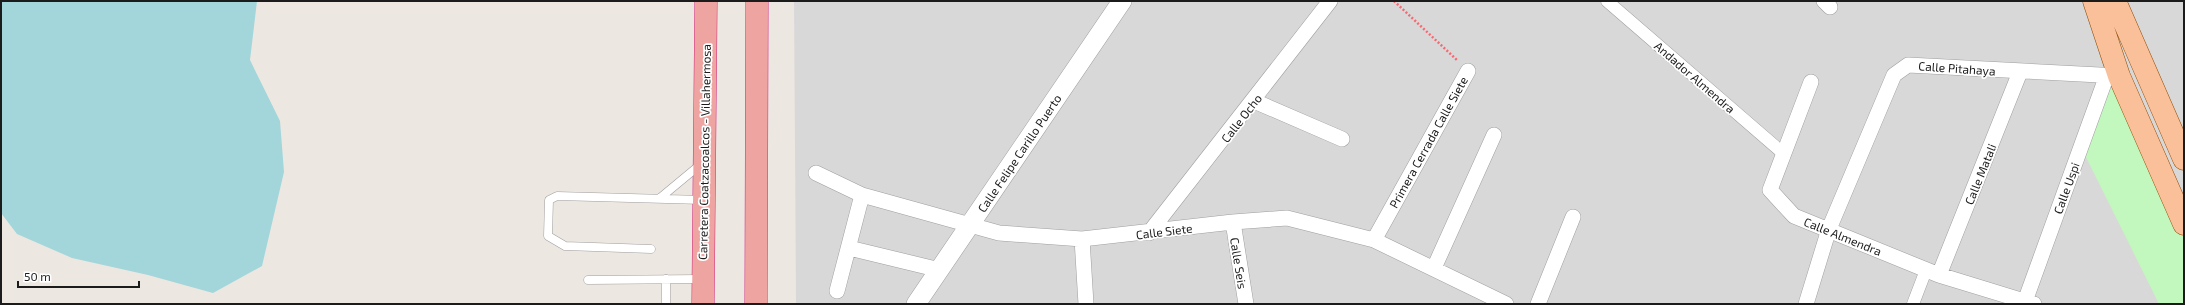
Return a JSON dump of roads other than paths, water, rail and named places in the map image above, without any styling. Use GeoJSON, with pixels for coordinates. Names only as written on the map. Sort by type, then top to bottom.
{"type":"FeatureCollection","features":[{"type":"Feature","properties":{"kind":"highway","name":"Carretera Coatzacoalcos - Villahermosa"},"geometry":{"type":"LineString","coordinates":[[703,304],[706,1]]}},
{"type":"Feature","properties":{"kind":"highway"},"geometry":{"type":"LineString","coordinates":[[756,304],[757,1]]}},
{"type":"Feature","properties":{"kind":"main road"},"geometry":{"type":"LineString","coordinates":[[2094,1],[2113,76],[2184,224]]}},
{"type":"Feature","properties":{"kind":"main road"},"geometry":{"type":"LineString","coordinates":[[2115,1],[2184,159]]}},
{"type":"Feature","properties":{"kind":"street","name":"Calle Felipe Carillo Puerto"},"geometry":{"type":"LineString","coordinates":[[916,304],[1122,1]]}},
{"type":"Feature","properties":{"kind":"street","name":"Calle Ocho"},"geometry":{"type":"LineString","coordinates":[[1149,233],[1254,101],[1330,1]]}},
{"type":"Feature","properties":{"kind":"street","name":"Andador Almendra"},"geometry":{"type":"LineString","coordinates":[[1607,1],[1784,154]]}},
{"type":"Feature","properties":{"kind":"street","name":"Calle Pitahaya"},"geometry":{"type":"LineString","coordinates":[[1806,304],[1829,229],[1894,75],[1908,65],[2113,76]]}},
{"type":"Feature","properties":{"kind":"street","name":"Primera Cerrada Calle Siete"},"geometry":{"type":"LineString","coordinates":[[1374,240],[1468,71]]}},
{"type":"Feature","properties":{"kind":"street","name":"Calle Matali"},"geometry":{"type":"LineString","coordinates":[[1933,272],[2020,72]]}},
{"type":"Feature","properties":{"kind":"street","name":"Calle Uspi"},"geometry":{"type":"LineString","coordinates":[[2028,303],[2113,76]]}},
{"type":"Feature","properties":{"kind":"street","name":"Calle Almendra"},"geometry":{"type":"LineString","coordinates":[[1811,82],[1770,190],[1794,216],[1933,272],[2028,303]]}},
{"type":"Feature","properties":{"kind":"street"},"geometry":{"type":"LineString","coordinates":[[1254,101],[1342,139]]}},
{"type":"Feature","properties":{"kind":"street"},"geometry":{"type":"LineString","coordinates":[[1434,268],[1494,135]]}},
{"type":"Feature","properties":{"kind":"street","name":"Calle Siete"},"geometry":{"type":"LineString","coordinates":[[816,173],[862,195],[999,233],[1082,239],[1149,233],[1233,222],[1287,218],[1374,240],[1506,304]]}},
{"type":"Feature","properties":{"kind":"street"},"geometry":{"type":"LineString","coordinates":[[837,291],[862,195]]}},
{"type":"Feature","properties":{"kind":"street"},"geometry":{"type":"LineString","coordinates":[[1538,304],[1573,217]]}},
{"type":"Feature","properties":{"kind":"street","name":"Calle Seis"},"geometry":{"type":"LineString","coordinates":[[1233,222],[1246,304]]}},
{"type":"Feature","properties":{"kind":"street"},"geometry":{"type":"LineString","coordinates":[[1082,239],[1086,304]]}},
{"type":"Feature","properties":{"kind":"street"},"geometry":{"type":"LineString","coordinates":[[849,248],[940,270]]}},
{"type":"Feature","properties":{"kind":"street"},"geometry":{"type":"LineString","coordinates":[[1913,304],[1933,272]]}},
{"type":"Feature","properties":{"kind":"lane"},"geometry":{"type":"LineString","coordinates":[[660,198],[704,161]]}},
{"type":"Feature","properties":{"kind":"lane"},"geometry":{"type":"LineString","coordinates":[[651,249],[565,246],[548,236],[549,200],[557,196],[704,200]]}},
{"type":"Feature","properties":{"kind":"lane"},"geometry":{"type":"LineString","coordinates":[[666,279],[666,304]]}},
{"type":"Feature","properties":{"kind":"lane"},"geometry":{"type":"LineString","coordinates":[[588,280],[703,279]]}},
{"type":"Feature","properties":{"kind":"water"},"geometry":{"type":"Polygon","coordinates":[[[1,1],[257,1],[250,60],[280,121],[284,172],[262,266],[213,293],[148,275],[72,258],[17,234],[1,213],[1,1]]]}}]}
